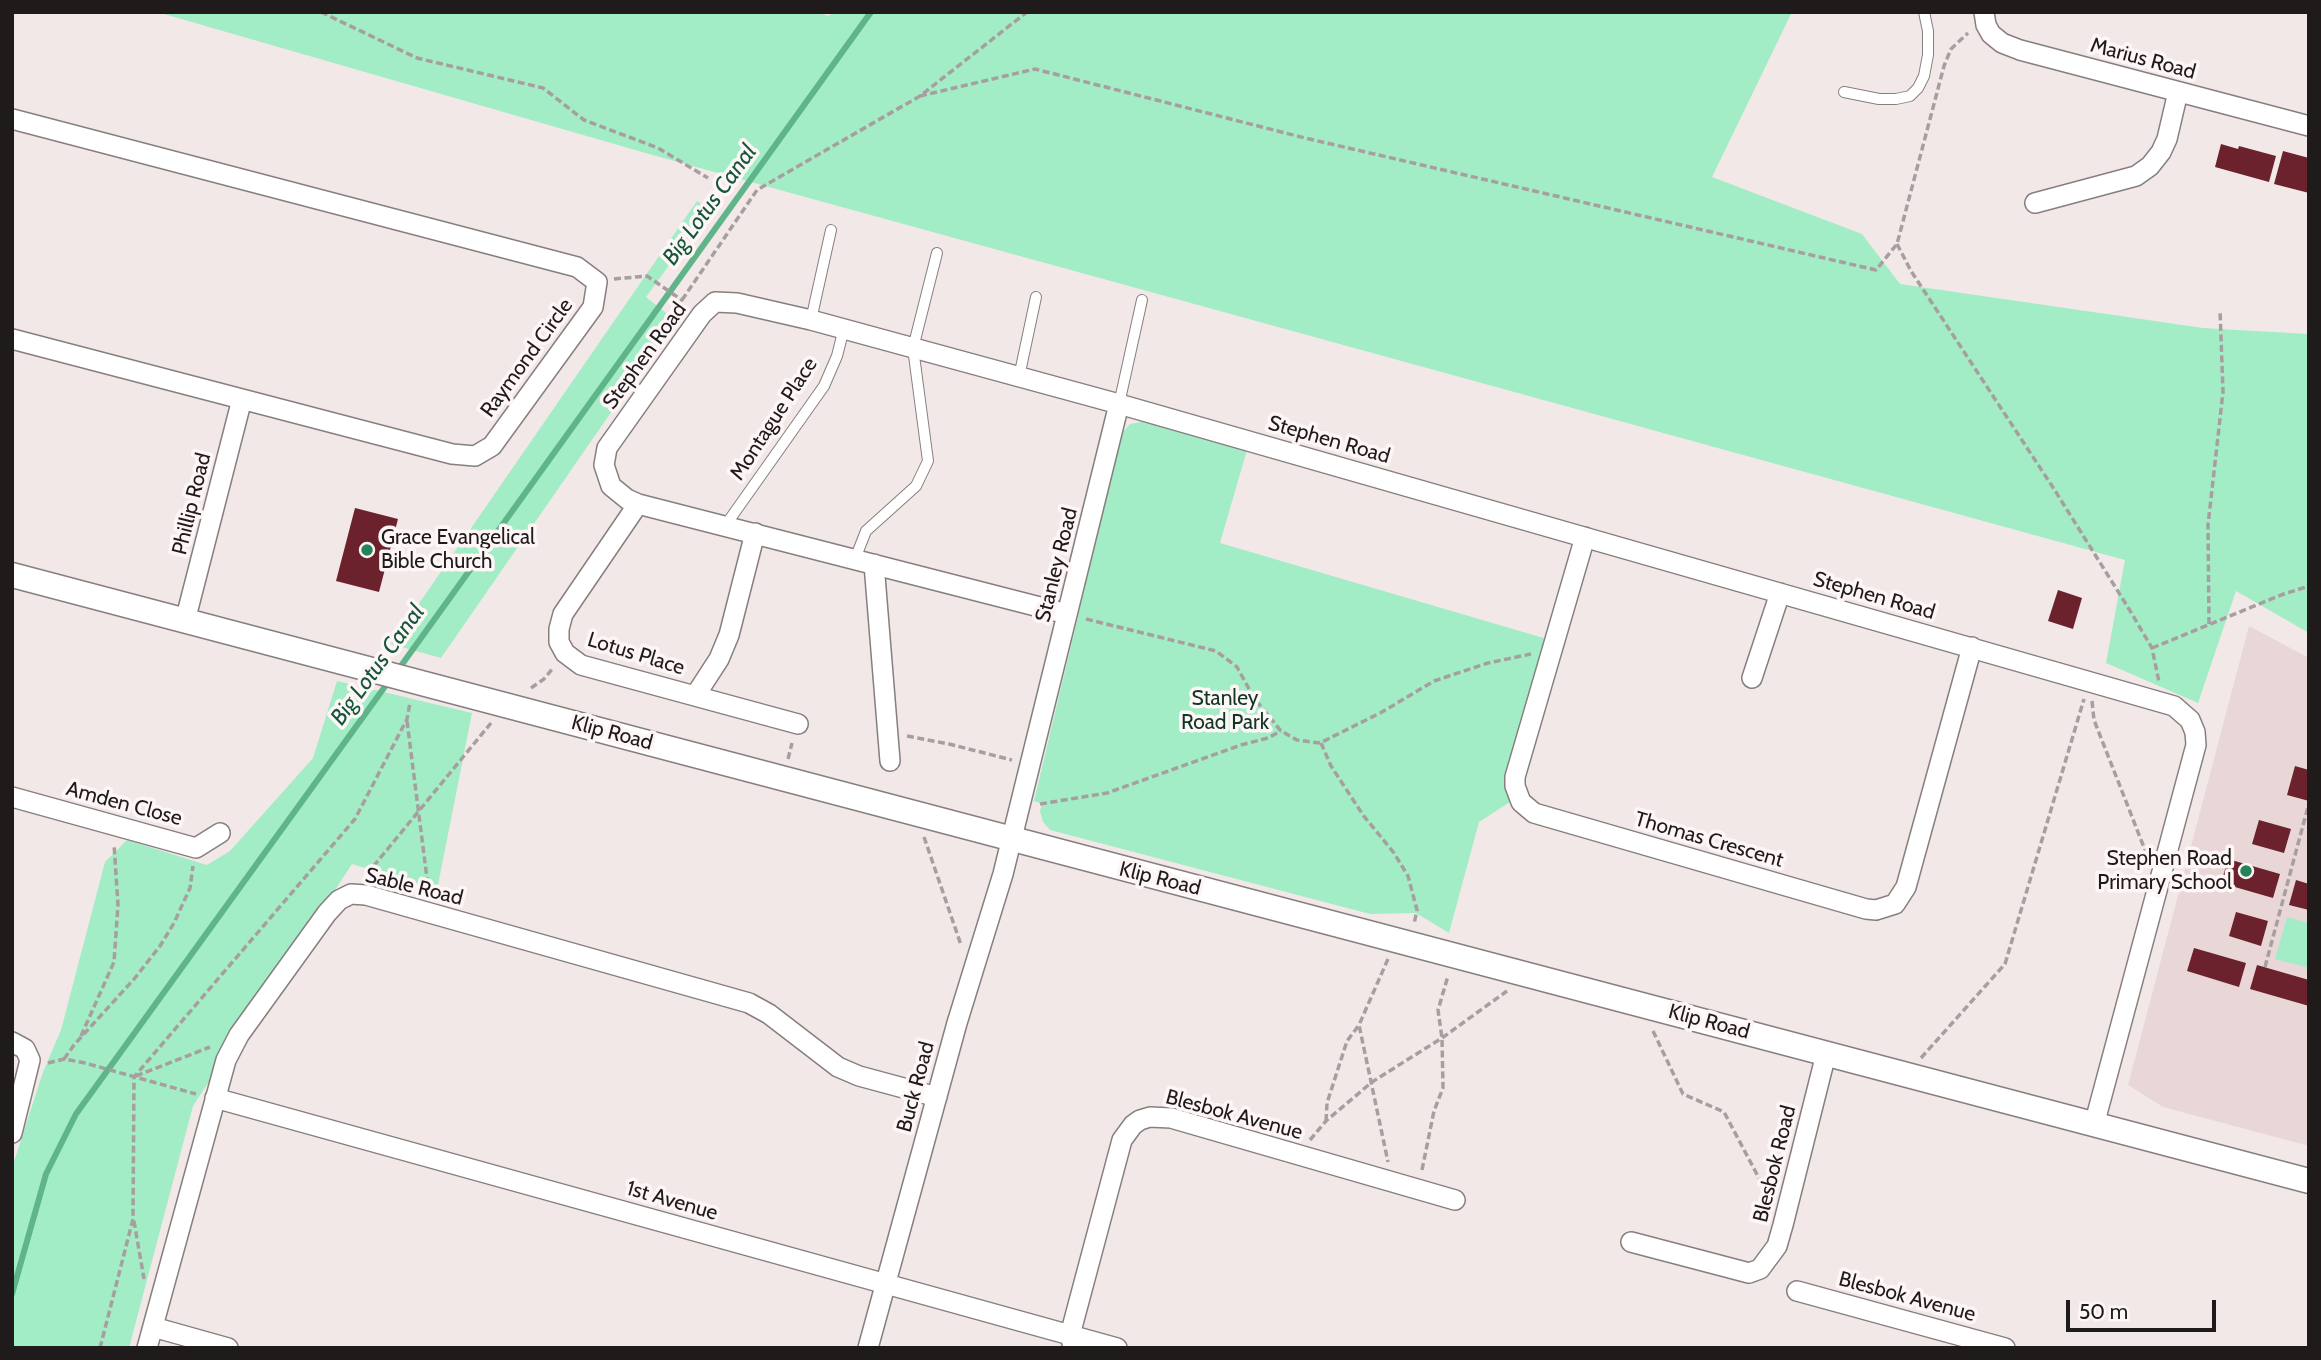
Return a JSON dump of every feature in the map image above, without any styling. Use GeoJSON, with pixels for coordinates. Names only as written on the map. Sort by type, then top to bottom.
{"type":"FeatureCollection","features":[{"type":"Feature","properties":{"kind":"street","name":"Marius Road"},"geometry":{"type":"LineString","coordinates":[[1985,19],[1991,34],[2002,43],[2020,50],[2309,125]]}},
{"type":"Feature","properties":{"kind":"street"},"geometry":{"type":"LineString","coordinates":[[2035,203],[2136,176],[2150,166],[2167,139],[2178,92]]}},
{"type":"Feature","properties":{"kind":"street","name":"Raymond Circle"},"geometry":{"type":"LineString","coordinates":[[12,119],[578,267],[597,282],[593,307],[492,446],[475,456],[452,454],[12,339]]}},
{"type":"Feature","properties":{"kind":"street","name":"Stephen Road"},"geometry":{"type":"LineString","coordinates":[[1075,616],[638,504],[611,486],[604,465],[607,448],[702,314],[715,302],[737,303],[844,328],[1119,404],[2162,702],[2183,713],[2190,720],[2196,745],[2094,1125]]}},
{"type":"Feature","properties":{"kind":"street","name":"Phillip Road"},"geometry":{"type":"LineString","coordinates":[[185,621],[242,399]]}},
{"type":"Feature","properties":{"kind":"street","name":"Stanley Road"},"geometry":{"type":"LineString","coordinates":[[1012,840],[1075,616],[1119,404]]}},
{"type":"Feature","properties":{"kind":"street","name":"Lotus Place"},"geometry":{"type":"LineString","coordinates":[[638,504],[563,614],[559,642],[565,653],[581,665],[695,696],[719,659],[729,635],[755,533]]}},
{"type":"Feature","properties":{"kind":"street","name":"Thomas Crescent"},"geometry":{"type":"LineString","coordinates":[[1585,537],[1515,777],[1521,802],[1534,813],[1866,909],[1876,911],[1895,904],[1906,887],[1972,647]]}},
{"type":"Feature","properties":{"kind":"street"},"geometry":{"type":"LineString","coordinates":[[865,562],[890,761]]}},
{"type":"Feature","properties":{"kind":"street","name":"Klip Road"},"geometry":{"type":"LineString","coordinates":[[12,575],[2309,1181]]}},
{"type":"Feature","properties":{"kind":"street"},"geometry":{"type":"LineString","coordinates":[[1752,678],[1780,593]]}},
{"type":"Feature","properties":{"kind":"street"},"geometry":{"type":"LineString","coordinates":[[695,696],[798,724]]}},
{"type":"Feature","properties":{"kind":"street","name":"Amden Close"},"geometry":{"type":"LineString","coordinates":[[12,797],[196,848],[220,832]]}},
{"type":"Feature","properties":{"kind":"street","name":"Buck Road"},"geometry":{"type":"LineString","coordinates":[[868,1348],[1012,840]]}},
{"type":"Feature","properties":{"kind":"street","name":"Sable Road"},"geometry":{"type":"LineString","coordinates":[[147,1348],[212,1097],[226,1060],[239,1035],[327,913],[339,900],[351,894],[366,895],[748,1003],[769,1014],[838,1067],[859,1076],[937,1097]]}},
{"type":"Feature","properties":{"kind":"street"},"geometry":{"type":"LineString","coordinates":[[12,1133],[29,1073],[30,1060],[26,1051]]}},
{"type":"Feature","properties":{"kind":"street","name":"Blesbok Road"},"geometry":{"type":"LineString","coordinates":[[1631,1242],[1749,1273],[1760,1269],[1777,1245],[1826,1054]]}},
{"type":"Feature","properties":{"kind":"street","name":"1st Avenue"},"geometry":{"type":"LineString","coordinates":[[212,1097],[885,1284],[1072,1341],[1117,1348]]}},
{"type":"Feature","properties":{"kind":"street","name":"Blesbok Avenue"},"geometry":{"type":"LineString","coordinates":[[1072,1341],[1122,1140],[1133,1125],[1150,1116],[1160,1116],[1455,1200]]}},
{"type":"Feature","properties":{"kind":"street","name":"Blesbok Avenue"},"geometry":{"type":"LineString","coordinates":[[1797,1291],[2005,1348]]}},
{"type":"Feature","properties":{"kind":"street"},"geometry":{"type":"LineString","coordinates":[[153,1327],[228,1348]]}},
{"type":"Feature","properties":{"kind":"lane"},"geometry":{"type":"LineString","coordinates":[[1844,92],[1879,99],[1910,96],[1924,76],[1928,55],[1928,31],[1924,12]]}},
{"type":"Feature","properties":{"kind":"lane"},"geometry":{"type":"LineString","coordinates":[[811,320],[831,230]]}},
{"type":"Feature","properties":{"kind":"lane"},"geometry":{"type":"LineString","coordinates":[[865,562],[866,531],[916,486],[928,461],[914,348],[937,253]]}},
{"type":"Feature","properties":{"kind":"lane"},"geometry":{"type":"LineString","coordinates":[[1020,377],[1036,297]]}},
{"type":"Feature","properties":{"kind":"lane","name":"Stanley Road"},"geometry":{"type":"LineString","coordinates":[[1119,404],[1142,300]]}},
{"type":"Feature","properties":{"kind":"lane","name":"Montague Place"},"geometry":{"type":"LineString","coordinates":[[725,526],[824,386],[844,328]]}},
{"type":"Feature","properties":{"kind":"path"},"geometry":{"type":"LineString","coordinates":[[321,12],[417,58],[543,88],[584,120],[658,148],[708,178]]}},
{"type":"Feature","properties":{"kind":"path"},"geometry":{"type":"LineString","coordinates":[[607,280],[648,276],[682,300],[757,190],[920,96],[1027,12]]}},
{"type":"Feature","properties":{"kind":"path"},"geometry":{"type":"LineString","coordinates":[[920,96],[1035,69],[1306,138],[1876,270],[1897,244],[1944,66],[1951,49],[1985,19]]}},
{"type":"Feature","properties":{"kind":"path"},"geometry":{"type":"LineString","coordinates":[[1897,244],[1911,271],[2054,489],[2152,648],[2162,702]]}},
{"type":"Feature","properties":{"kind":"path"},"geometry":{"type":"LineString","coordinates":[[2209,624],[2208,525],[2223,392],[2220,310]]}},
{"type":"Feature","properties":{"kind":"path"},"geometry":{"type":"LineString","coordinates":[[2152,648],[2309,586]]}},
{"type":"Feature","properties":{"kind":"path"},"geometry":{"type":"LineString","coordinates":[[1075,616],[1216,650],[1237,667],[1254,698],[1282,731],[1297,740],[1321,743],[1434,681],[1488,663],[1539,652]]}},
{"type":"Feature","properties":{"kind":"path"},"geometry":{"type":"LineString","coordinates":[[366,895],[372,867],[418,810],[506,705],[544,680],[565,653]]}},
{"type":"Feature","properties":{"kind":"path"},"geometry":{"type":"LineString","coordinates":[[146,1286],[134,1219],[134,1077],[355,819],[407,719],[415,681]]}},
{"type":"Feature","properties":{"kind":"path"},"geometry":{"type":"LineString","coordinates":[[2089,681],[2094,720],[2159,886]]}},
{"type":"Feature","properties":{"kind":"path"},"geometry":{"type":"LineString","coordinates":[[1905,1076],[2005,964],[2089,681]]}},
{"type":"Feature","properties":{"kind":"path"},"geometry":{"type":"LineString","coordinates":[[407,719],[431,913]]}},
{"type":"Feature","properties":{"kind":"path"},"geometry":{"type":"LineString","coordinates":[[782,779],[798,724]]}},
{"type":"Feature","properties":{"kind":"path"},"geometry":{"type":"LineString","coordinates":[[1035,804],[1107,793],[1282,731]]}},
{"type":"Feature","properties":{"kind":"path"},"geometry":{"type":"LineString","coordinates":[[887,732],[949,744],[1031,765]]}},
{"type":"Feature","properties":{"kind":"path"},"geometry":{"type":"LineString","coordinates":[[1321,743],[1331,766],[1363,815],[1394,853],[1408,876],[1414,893],[1417,911],[1415,916]]}},
{"type":"Feature","properties":{"kind":"path"},"geometry":{"type":"LineString","coordinates":[[2265,967],[2309,803]]}},
{"type":"Feature","properties":{"kind":"path"},"geometry":{"type":"LineString","coordinates":[[913,813],[928,845],[962,948],[977,962]]}},
{"type":"Feature","properties":{"kind":"path"},"geometry":{"type":"LineString","coordinates":[[80,1038],[114,962],[118,905],[115,825]]}},
{"type":"Feature","properties":{"kind":"path"},"geometry":{"type":"LineString","coordinates":[[64,1059],[135,978],[174,923],[190,888],[196,848]]}},
{"type":"Feature","properties":{"kind":"path"},"geometry":{"type":"LineString","coordinates":[[1326,1121],[1327,1103],[1347,1041],[1359,1025],[1396,939]]}},
{"type":"Feature","properties":{"kind":"path"},"geometry":{"type":"LineString","coordinates":[[1418,1189],[1434,1111],[1443,1088],[1442,1038],[1438,1010],[1454,955]]}},
{"type":"Feature","properties":{"kind":"path"},"geometry":{"type":"LineString","coordinates":[[1297,1154],[1326,1121],[1373,1082],[1442,1038],[1530,974]]}},
{"type":"Feature","properties":{"kind":"path"},"geometry":{"type":"LineString","coordinates":[[1359,1025],[1373,1082],[1391,1182]]}},
{"type":"Feature","properties":{"kind":"path"},"geometry":{"type":"LineString","coordinates":[[1650,1026],[1683,1094],[1724,1112],[1783,1225]]}},
{"type":"Feature","properties":{"kind":"path"},"geometry":{"type":"LineString","coordinates":[[134,1077],[239,1035]]}},
{"type":"Feature","properties":{"kind":"path"},"geometry":{"type":"LineString","coordinates":[[26,1051],[46,1063],[64,1059],[85,1063],[212,1097]]}},
{"type":"Feature","properties":{"kind":"path"},"geometry":{"type":"LineString","coordinates":[[100,1348],[134,1219]]}},
{"type":"Feature","properties":{"kind":"shaded area","name":"Stephen Road Primary School"},"geometry":{"type":"Polygon","coordinates":[[[2249,626],[2309,658],[2309,1146],[2163,1107],[2128,1085],[2249,626]]]}},
{"type":"Feature","properties":{"kind":"green space"},"geometry":{"type":"Polygon","coordinates":[[[157,12],[815,12],[829,16],[833,12],[1792,12],[1712,177],[1862,234],[1900,284],[2203,328],[2309,334],[2309,633],[2236,591],[2198,703],[2106,663],[2125,560],[649,154],[157,12]]]}},
{"type":"Feature","properties":{"kind":"green space"},"geometry":{"type":"Polygon","coordinates":[[[697,201],[710,209],[646,297],[675,320],[441,658],[391,644],[697,201]]]}},
{"type":"Feature","properties":{"kind":"green space","name":"Stanley Road Park"},"geometry":{"type":"Polygon","coordinates":[[[1146,421],[1247,450],[1220,543],[1547,639],[1507,788],[1510,802],[1479,822],[1449,933],[1416,913],[1370,914],[1050,830],[1043,822],[1040,811],[1042,804],[1034,801],[1120,440],[1130,424],[1146,421]]]}},
{"type":"Feature","properties":{"kind":"green space"},"geometry":{"type":"Polygon","coordinates":[[[337,681],[472,713],[437,890],[352,864],[193,1106],[129,1348],[12,1348],[12,1168],[43,1072],[61,1030],[105,862],[127,840],[207,865],[230,851],[313,758],[337,681]]]}},
{"type":"Feature","properties":{"kind":"green space"},"geometry":{"type":"Polygon","coordinates":[[[2287,917],[2309,923],[2309,968],[2275,959],[2287,917]]]}},
{"type":"Feature","properties":{"kind":"building"},"geometry":{"type":"Polygon","coordinates":[[[2221,144],[2276,156],[2269,182],[2215,167],[2221,144]]]}},
{"type":"Feature","properties":{"kind":"building"},"geometry":{"type":"Polygon","coordinates":[[[2283,151],[2309,158],[2309,193],[2274,184],[2283,151]]]}},
{"type":"Feature","properties":{"kind":"building","name":"Grace Evangelical Bible Church"},"geometry":{"type":"Polygon","coordinates":[[[355,508],[398,519],[379,592],[336,581],[355,508]]]}},
{"type":"Feature","properties":{"kind":"building"},"geometry":{"type":"Polygon","coordinates":[[[2058,590],[2082,598],[2073,629],[2048,621],[2058,590]]]}},
{"type":"Feature","properties":{"kind":"building"},"geometry":{"type":"Polygon","coordinates":[[[2295,766],[2309,770],[2309,801],[2287,795],[2295,766]]]}},
{"type":"Feature","properties":{"kind":"building"},"geometry":{"type":"Polygon","coordinates":[[[2259,820],[2291,829],[2284,853],[2252,844],[2259,820]]]}},
{"type":"Feature","properties":{"kind":"building"},"geometry":{"type":"Polygon","coordinates":[[[2228,859],[2280,874],[2273,898],[2221,883],[2228,859]]]}},
{"type":"Feature","properties":{"kind":"building"},"geometry":{"type":"Polygon","coordinates":[[[2296,880],[2309,884],[2309,910],[2289,905],[2296,880]]]}},
{"type":"Feature","properties":{"kind":"building"},"geometry":{"type":"Polygon","coordinates":[[[2236,912],[2268,921],[2261,946],[2229,936],[2236,912]]]}},
{"type":"Feature","properties":{"kind":"building"},"geometry":{"type":"Polygon","coordinates":[[[2194,948],[2246,963],[2239,987],[2187,971],[2194,948]]]}},
{"type":"Feature","properties":{"kind":"building"},"geometry":{"type":"Polygon","coordinates":[[[2257,965],[2309,980],[2309,1006],[2250,989],[2257,965]]]}},
{"type":"Feature","properties":{"kind":"waterway","name":"Big Lotus Canal"},"geometry":{"type":"LineString","coordinates":[[398,670],[871,12]]}},
{"type":"Feature","properties":{"kind":"waterway","name":"Big Lotus Canal"},"geometry":{"type":"LineString","coordinates":[[12,1294],[46,1174],[76,1114],[389,681]]}},
{"type":"Feature","properties":{"kind":"place","name":"Grace Evangelical Bible Church"},"geometry":{"type":"Point","coordinates":[367,550]}},
{"type":"Feature","properties":{"kind":"place","name":"Stephen Road Primary School"},"geometry":{"type":"Point","coordinates":[2246,871]}}]}
